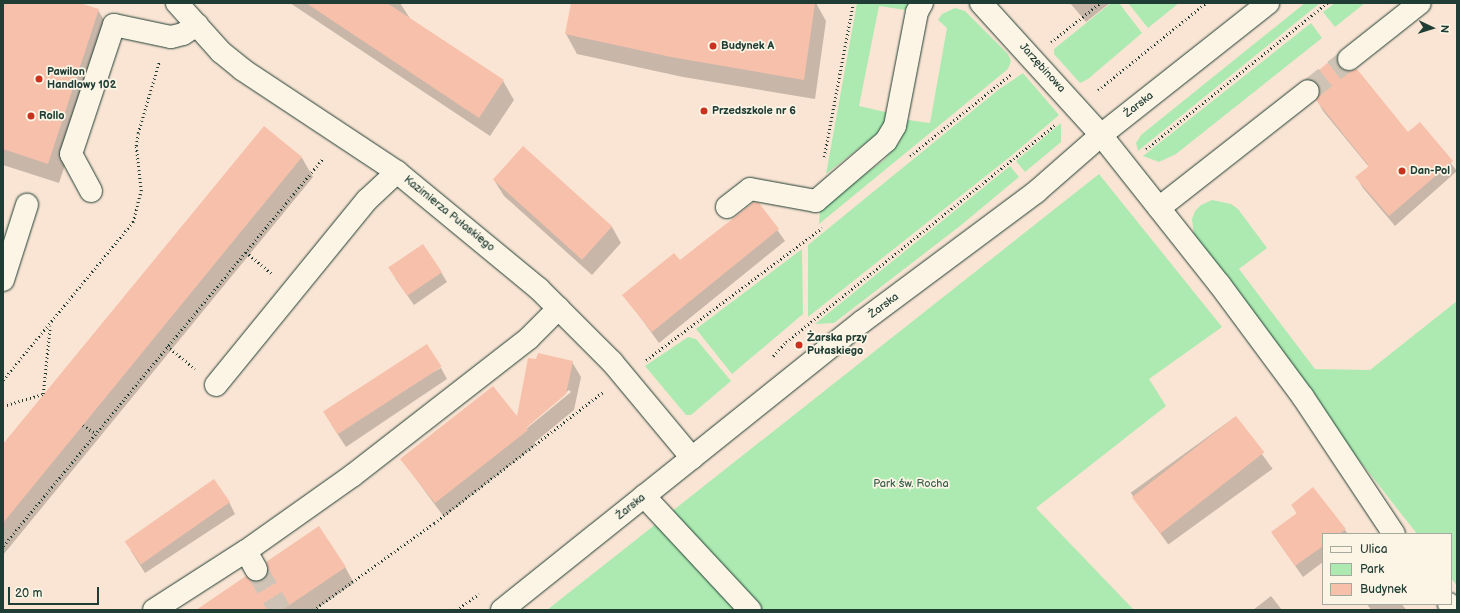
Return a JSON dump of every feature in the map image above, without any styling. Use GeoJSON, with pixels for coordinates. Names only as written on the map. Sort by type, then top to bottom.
{"type":"FeatureCollection","features":[{"type":"Feature","properties":{"kind":"street","name":"Kazimierza Pułaskiego"},"geometry":{"type":"LineString","coordinates":[[177,3],[243,70],[396,172],[427,195],[559,308],[623,376],[692,458]]}},
{"type":"Feature","properties":{"kind":"street"},"geometry":{"type":"LineString","coordinates":[[727,207],[750,189],[816,201],[886,141],[895,126],[917,12],[922,3]]}},
{"type":"Feature","properties":{"kind":"street","name":"Jarzębinowa"},"geometry":{"type":"LineString","coordinates":[[981,3],[1033,57],[1126,165],[1303,397],[1393,533]]}},
{"type":"Feature","properties":{"kind":"street","name":"Żarska"},"geometry":{"type":"LineString","coordinates":[[502,610],[863,321],[1036,192],[1101,135],[1268,3]]}},
{"type":"Feature","properties":{"kind":"street"},"geometry":{"type":"LineString","coordinates":[[1348,59],[1420,3]]}},
{"type":"Feature","properties":{"kind":"street"},"geometry":{"type":"LineString","coordinates":[[92,191],[71,154],[114,25],[167,36],[183,34],[197,25]]}},
{"type":"Feature","properties":{"kind":"street"},"geometry":{"type":"LineString","coordinates":[[1159,208],[1308,91]]}},
{"type":"Feature","properties":{"kind":"street"},"geometry":{"type":"LineString","coordinates":[[216,385],[367,200],[396,172]]}},
{"type":"Feature","properties":{"kind":"street"},"geometry":{"type":"LineString","coordinates":[[3,280],[27,205]]}},
{"type":"Feature","properties":{"kind":"street"},"geometry":{"type":"LineString","coordinates":[[154,610],[251,560],[359,471],[529,338],[559,308]]}},
{"type":"Feature","properties":{"kind":"street"},"geometry":{"type":"LineString","coordinates":[[644,496],[750,610]]}},
{"type":"Feature","properties":{"kind":"path"},"geometry":{"type":"LineString","coordinates":[[811,237],[816,201],[852,3]]}},
{"type":"Feature","properties":{"kind":"path"},"geometry":{"type":"LineString","coordinates":[[909,157],[1100,3]]}},
{"type":"Feature","properties":{"kind":"path"},"geometry":{"type":"LineString","coordinates":[[772,358],[786,342],[1206,3]]}},
{"type":"Feature","properties":{"kind":"path"},"geometry":{"type":"LineString","coordinates":[[1126,165],[1327,3]]}},
{"type":"Feature","properties":{"kind":"path"},"geometry":{"type":"LineString","coordinates":[[3,380],[135,218],[141,191],[136,146],[138,133],[167,36]]}},
{"type":"Feature","properties":{"kind":"path"},"geometry":{"type":"LineString","coordinates":[[3,546],[327,153]]}},
{"type":"Feature","properties":{"kind":"path"},"geometry":{"type":"LineString","coordinates":[[312,610],[434,522],[623,376],[823,227]]}},
{"type":"Feature","properties":{"kind":"path"},"geometry":{"type":"LineString","coordinates":[[246,252],[292,292]]}},
{"type":"Feature","properties":{"kind":"path"},"geometry":{"type":"LineString","coordinates":[[3,406],[43,394],[50,324]]}},
{"type":"Feature","properties":{"kind":"path"},"geometry":{"type":"LineString","coordinates":[[167,346],[216,385]]}},
{"type":"Feature","properties":{"kind":"path"},"geometry":{"type":"LineString","coordinates":[[83,424],[95,433]]}},
{"type":"Feature","properties":{"kind":"green space"},"geometry":{"type":"Polygon","coordinates":[[[857,3],[914,3],[912,11],[879,6],[859,106],[894,114],[886,127],[826,174],[857,3]]]}},
{"type":"Feature","properties":{"kind":"green space"},"geometry":{"type":"Polygon","coordinates":[[[1111,3],[1119,3],[1142,33],[1088,79],[1080,83],[1054,54],[1054,49],[1111,3]]]}},
{"type":"Feature","properties":{"kind":"green space"},"geometry":{"type":"Polygon","coordinates":[[[1128,3],[1179,3],[1148,28],[1128,3]]]}},
{"type":"Feature","properties":{"kind":"green space"},"geometry":{"type":"Polygon","coordinates":[[[1305,3],[1320,3],[1138,151],[1136,143],[1141,135],[1305,3]]]}},
{"type":"Feature","properties":{"kind":"green space"},"geometry":{"type":"Polygon","coordinates":[[[1335,3],[1365,3],[1335,27],[1323,12],[1335,3]]]}},
{"type":"Feature","properties":{"kind":"green space"},"geometry":{"type":"Polygon","coordinates":[[[955,8],[965,11],[1008,54],[1011,61],[1008,69],[819,224],[820,208],[884,160],[899,143],[908,120],[930,123],[947,28],[938,20],[942,14],[955,8]]]}},
{"type":"Feature","properties":{"kind":"green space"},"geometry":{"type":"Polygon","coordinates":[[[1311,23],[1322,38],[1176,154],[1159,162],[1143,156],[1311,23]]]}},
{"type":"Feature","properties":{"kind":"green space"},"geometry":{"type":"Polygon","coordinates":[[[1023,73],[1059,115],[1011,156],[808,317],[808,245],[998,90],[1023,73]]]}},
{"type":"Feature","properties":{"kind":"green space"},"geometry":{"type":"Polygon","coordinates":[[[1061,123],[1061,142],[1025,172],[1016,161],[1061,123]]]}},
{"type":"Feature","properties":{"kind":"green space"},"geometry":{"type":"Polygon","coordinates":[[[1010,166],[1019,177],[960,226],[834,323],[815,324],[1010,166]]]}},
{"type":"Feature","properties":{"kind":"green space","name":"Park św. Rocha"},"geometry":{"type":"Polygon","coordinates":[[[1099,174],[1222,327],[1149,379],[1166,406],[1036,508],[1134,610],[547,610],[1099,174]]]}},
{"type":"Feature","properties":{"kind":"green space"},"geometry":{"type":"Polygon","coordinates":[[[1212,200],[1231,204],[1238,209],[1267,248],[1239,269],[1315,369],[1370,370],[1457,301],[1457,586],[1452,579],[1452,533],[1416,533],[1352,451],[1194,236],[1192,219],[1195,211],[1201,205],[1212,200]]]}},
{"type":"Feature","properties":{"kind":"green space"},"geometry":{"type":"Polygon","coordinates":[[[802,249],[803,314],[732,374],[696,329],[802,249]]]}},
{"type":"Feature","properties":{"kind":"green space"},"geometry":{"type":"Polygon","coordinates":[[[688,337],[696,339],[731,381],[691,415],[686,415],[645,366],[688,337]]]}},
{"type":"Feature","properties":{"kind":"building","name":"Pawilon Handlowy 102"},"geometry":{"type":"Polygon","coordinates":[[[3,3],[80,3],[99,9],[48,164],[3,149],[3,3]]]}},
{"type":"Feature","properties":{"kind":"building"},"geometry":{"type":"Polygon","coordinates":[[[306,3],[387,3],[504,80],[479,118],[306,3]]]}},
{"type":"Feature","properties":{"kind":"building","name":"Budynek A"},"geometry":{"type":"Polygon","coordinates":[[[571,3],[815,3],[804,80],[671,57],[565,34],[571,3]]]}},
{"type":"Feature","properties":{"kind":"building"},"geometry":{"type":"Polygon","coordinates":[[[1337,55],[1339,67],[1350,71],[1357,69],[1408,132],[1420,122],[1453,161],[1389,216],[1355,177],[1369,166],[1316,100],[1320,90],[1318,84],[1308,79],[1337,55]]]}},
{"type":"Feature","properties":{"kind":"building"},"geometry":{"type":"Polygon","coordinates":[[[264,126],[302,157],[3,523],[3,444],[264,126]]]}},
{"type":"Feature","properties":{"kind":"building"},"geometry":{"type":"Polygon","coordinates":[[[523,146],[612,226],[582,260],[493,179],[523,146]]]}},
{"type":"Feature","properties":{"kind":"building"},"geometry":{"type":"Polygon","coordinates":[[[754,202],[759,203],[779,229],[652,332],[622,295],[674,253],[680,260],[754,202]]]}},
{"type":"Feature","properties":{"kind":"building"},"geometry":{"type":"Polygon","coordinates":[[[423,244],[442,272],[407,296],[388,267],[423,244]]]}},
{"type":"Feature","properties":{"kind":"building"},"geometry":{"type":"Polygon","coordinates":[[[427,344],[442,367],[338,434],[323,412],[427,344]]]}},
{"type":"Feature","properties":{"kind":"building"},"geometry":{"type":"Polygon","coordinates":[[[538,353],[573,361],[566,394],[526,428],[528,430],[435,503],[400,459],[493,386],[517,416],[528,358],[536,359],[538,353]]]}},
{"type":"Feature","properties":{"kind":"building"},"geometry":{"type":"Polygon","coordinates":[[[1236,416],[1264,452],[1160,534],[1132,497],[1236,416]]]}},
{"type":"Feature","properties":{"kind":"building"},"geometry":{"type":"Polygon","coordinates":[[[214,479],[230,502],[141,564],[125,542],[214,479]]]}},
{"type":"Feature","properties":{"kind":"building"},"geometry":{"type":"Polygon","coordinates":[[[1313,487],[1346,529],[1340,533],[1322,533],[1322,547],[1295,566],[1271,532],[1297,513],[1291,505],[1313,487]]]}},
{"type":"Feature","properties":{"kind":"building"},"geometry":{"type":"Polygon","coordinates":[[[319,526],[346,567],[282,610],[196,610],[246,576],[255,581],[262,580],[268,570],[266,562],[319,526]]]}},
{"type":"Feature","properties":{"kind":"tunnel"},"geometry":{"type":"LineString","coordinates":[[1308,91],[1349,59]]}},
{"type":"Feature","properties":{"kind":"tunnel"},"geometry":{"type":"LineString","coordinates":[[256,569],[280,610]]}},
{"type":"Feature","properties":{"kind":"place","name":"Budynek A"},"geometry":{"type":"Point","coordinates":[713,46]}},
{"type":"Feature","properties":{"kind":"place","name":"Pawilon Handlowy 102"},"geometry":{"type":"Point","coordinates":[39,79]}},
{"type":"Feature","properties":{"kind":"place","name":"Przedszkole nr 6"},"geometry":{"type":"Point","coordinates":[704,111]}},
{"type":"Feature","properties":{"kind":"place","name":"Rollo"},"geometry":{"type":"Point","coordinates":[31,116]}},
{"type":"Feature","properties":{"kind":"place","name":"Dan-Pol"},"geometry":{"type":"Point","coordinates":[1402,171]}},
{"type":"Feature","properties":{"kind":"place","name":"Żarska przy Pułaskiego"},"geometry":{"type":"Point","coordinates":[799,345]}}]}
